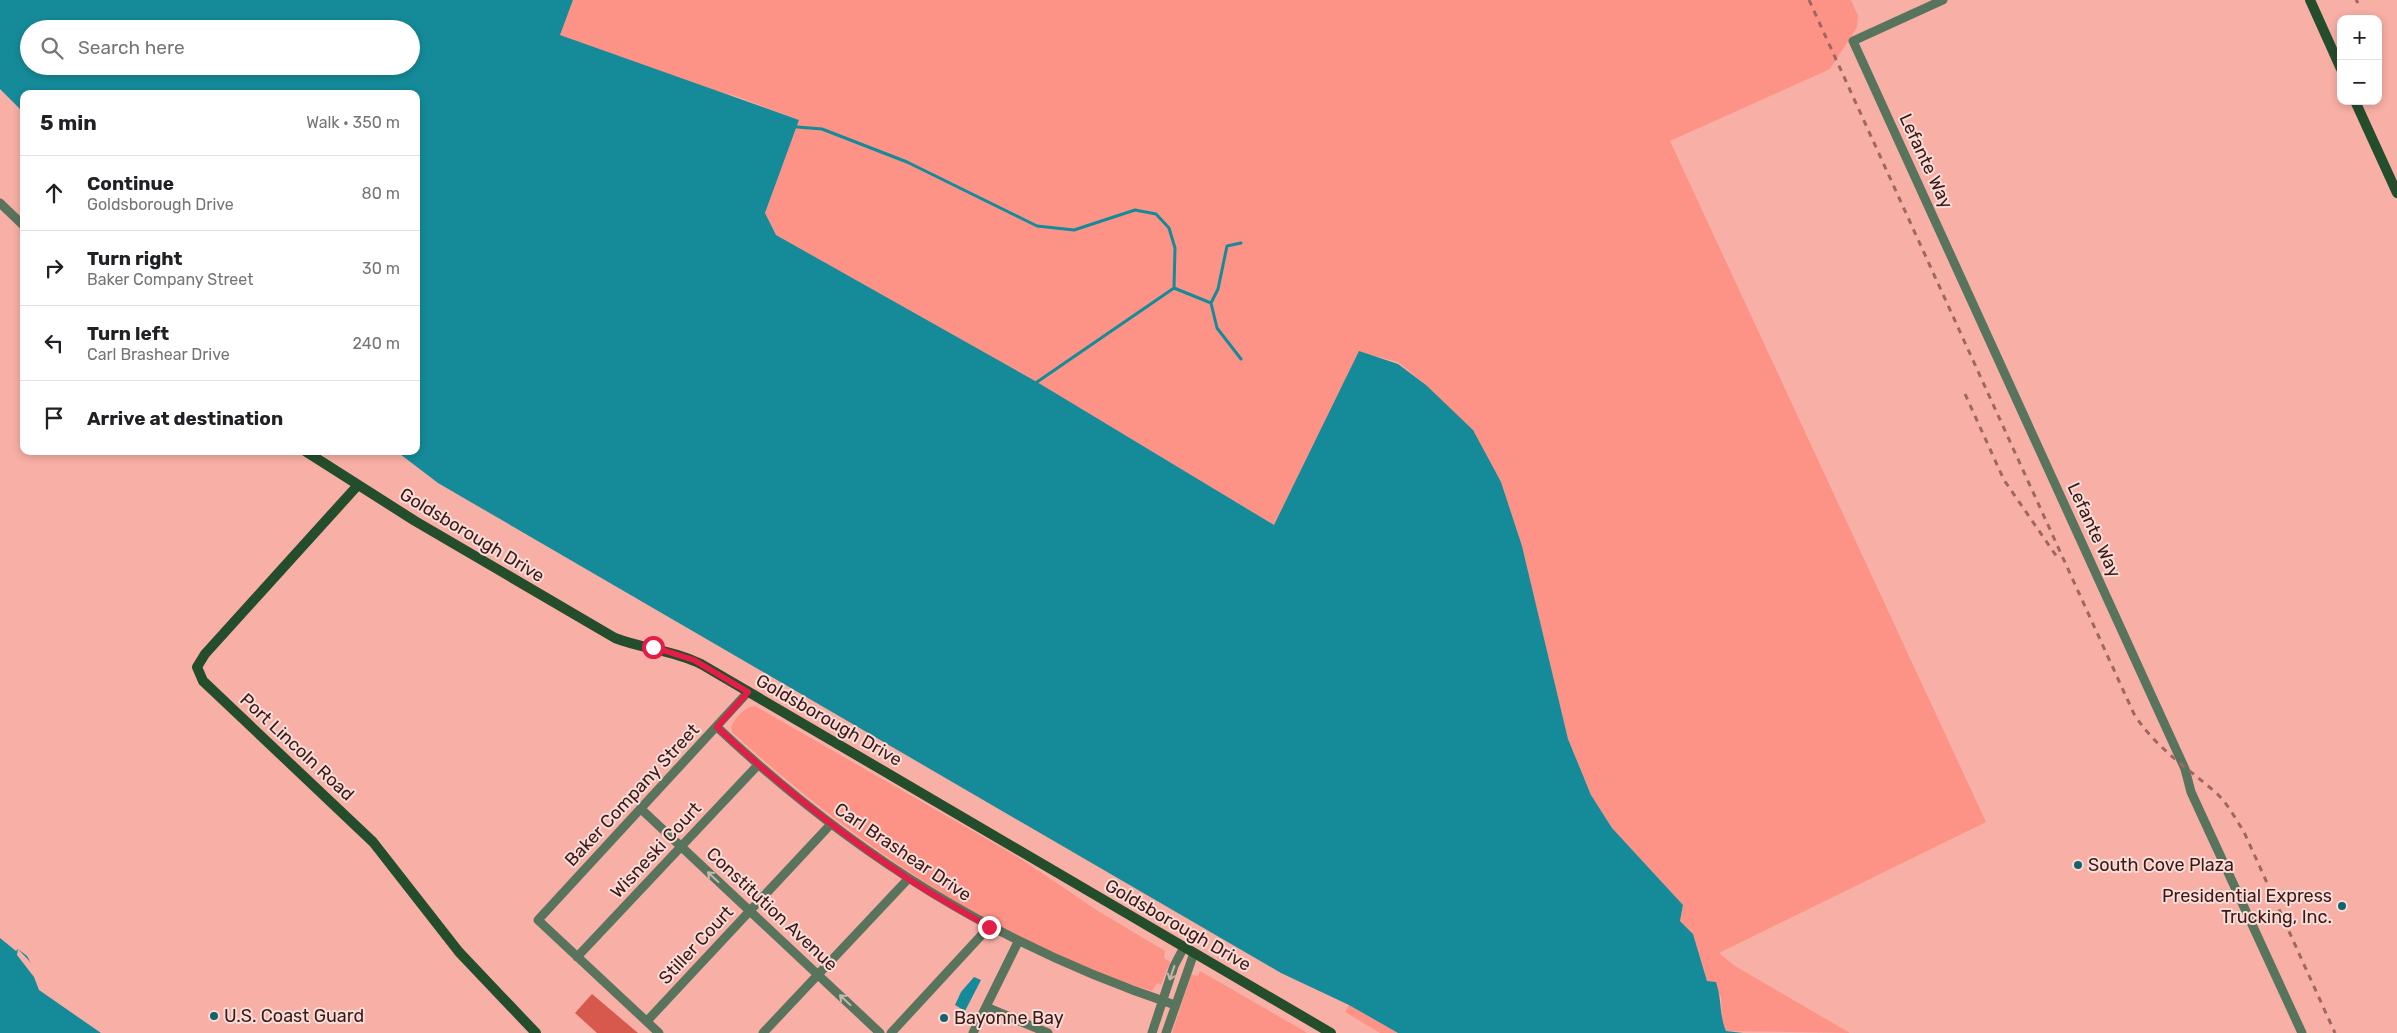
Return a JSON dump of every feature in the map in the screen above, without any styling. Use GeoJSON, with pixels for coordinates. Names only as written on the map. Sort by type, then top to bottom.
{"type":"FeatureCollection","features":[{"type":"Feature","properties":{"kind":"street","name":"Lefante Way"},"geometry":{"type":"LineString","coordinates":[[1943,0],[1853,41],[2185,769],[2192,795],[2302,1033]]}},
{"type":"Feature","properties":{"kind":"street"},"geometry":{"type":"LineString","coordinates":[[2310,0],[2337,60]]}},
{"type":"Feature","properties":{"kind":"street"},"geometry":{"type":"LineString","coordinates":[[2358,105],[2397,193]]}},
{"type":"Feature","properties":{"kind":"street"},"geometry":{"type":"LineString","coordinates":[[0,203],[20,222]]}},
{"type":"Feature","properties":{"kind":"street","name":"Goldsborough Drive"},"geometry":{"type":"LineString","coordinates":[[311,455],[358,485],[615,638],[686,657],[1331,1033]]}},
{"type":"Feature","properties":{"kind":"street","name":"Port Lincoln Road"},"geometry":{"type":"LineString","coordinates":[[358,485],[204,654],[197,667],[199,675],[203,681],[373,842],[459,952],[536,1033]]}},
{"type":"Feature","properties":{"kind":"street","name":"Baker Company Street"},"geometry":{"type":"LineString","coordinates":[[577,957],[538,920],[748,692]]}},
{"type":"Feature","properties":{"kind":"street","name":"Carl Brashear Drive"},"geometry":{"type":"LineString","coordinates":[[717,727],[758,765],[831,824],[908,879],[1018,942],[1072,967],[1175,1005]]}},
{"type":"Feature","properties":{"kind":"street","name":"Wisneski Court"},"geometry":{"type":"LineString","coordinates":[[577,957],[758,765]]}},
{"type":"Feature","properties":{"kind":"street","name":"Constitution Avenue"},"geometry":{"type":"LineString","coordinates":[[641,809],[880,1033]]}},
{"type":"Feature","properties":{"kind":"street","name":"Stiller Court"},"geometry":{"type":"LineString","coordinates":[[647,1021],[831,824]]}},
{"type":"Feature","properties":{"kind":"street"},"geometry":{"type":"LineString","coordinates":[[763,1033],[908,879]]}},
{"type":"Feature","properties":{"kind":"street"},"geometry":{"type":"LineString","coordinates":[[891,1033],[989,927]]}},
{"type":"Feature","properties":{"kind":"street"},"geometry":{"type":"LineString","coordinates":[[973,1033],[1018,942]]}},
{"type":"Feature","properties":{"kind":"street"},"geometry":{"type":"LineString","coordinates":[[1152,1033],[1174,966],[1184,947]]}},
{"type":"Feature","properties":{"kind":"street"},"geometry":{"type":"LineString","coordinates":[[1166,1033],[1194,953]]}},
{"type":"Feature","properties":{"kind":"street"},"geometry":{"type":"LineString","coordinates":[[577,957],[659,1033]]}},
{"type":"Feature","properties":{"kind":"street"},"geometry":{"type":"LineString","coordinates":[[986,1007],[1048,1033]]}},
{"type":"Feature","properties":{"kind":"shaded area"},"geometry":{"type":"Polygon","coordinates":[[[573,0],[1851,0],[1858,16],[1857,27],[1830,69],[1670,141],[1986,822],[1719,953],[1735,966],[1850,1033],[1726,1031],[1722,1021],[1721,996],[1707,981],[1693,934],[1680,921],[1683,905],[1612,828],[1591,795],[1568,739],[1522,546],[1501,482],[1426,385],[1398,362],[1359,352],[1274,525],[1037,382],[776,235],[765,213],[799,120],[736,96],[716,91],[559,35],[573,0]]]}},
{"type":"Feature","properties":{"kind":"shaded area"},"geometry":{"type":"Polygon","coordinates":[[[755,706],[1018,857],[1098,911],[1165,951],[1164,958],[1170,962],[1161,985],[1157,983],[1152,991],[1096,972],[1040,947],[984,918],[929,885],[876,849],[825,811],[733,733],[731,727],[738,716],[747,708],[755,706]]]}},
{"type":"Feature","properties":{"kind":"shaded area"},"geometry":{"type":"Polygon","coordinates":[[[1200,971],[1307,1033],[1172,1033],[1191,975],[1198,976],[1200,971]]]}},
{"type":"Feature","properties":{"kind":"shaded area"},"geometry":{"type":"Polygon","coordinates":[[[592,994],[638,1033],[597,1033],[575,1013],[592,994]]]}},
{"type":"Feature","properties":{"kind":"shaded area"},"geometry":{"type":"Polygon","coordinates":[[[1349,1005],[1398,1033],[1380,1033],[1345,1012],[1349,1005]]]}},
{"type":"Feature","properties":{"kind":"water"},"geometry":{"type":"Polygon","coordinates":[[[0,0],[573,0],[560,35],[799,120],[765,213],[776,235],[1037,382],[1274,525],[1359,351],[1398,364],[1426,385],[1473,430],[1501,482],[1522,546],[1568,739],[1591,795],[1612,828],[1683,905],[1680,921],[1693,934],[1707,981],[1716,982],[1722,1019],[1726,1031],[1743,1033],[1398,1033],[1349,1005],[1281,973],[438,483],[401,455],[420,455],[420,90],[20,90],[20,109],[0,89],[0,0]]]}},
{"type":"Feature","properties":{"kind":"water"},"geometry":{"type":"Polygon","coordinates":[[[0,938],[16,951],[18,949],[27,956],[42,983],[107,1033],[0,1033],[0,938]]]}},
{"type":"Feature","properties":{"kind":"water"},"geometry":{"type":"Polygon","coordinates":[[[974,977],[981,980],[965,1011],[955,1005],[961,992],[974,977]]]}},
{"type":"Feature","properties":{"kind":"pier"},"geometry":{"type":"Polygon","coordinates":[[[18,949],[36,968],[44,981],[90,1015],[109,1033],[101,1033],[39,990],[34,977],[17,955],[18,949]]]}},
{"type":"Feature","properties":{"kind":"waterway"},"geometry":{"type":"LineString","coordinates":[[797,127],[822,129],[907,162],[1037,226],[1074,230],[1135,210],[1156,214],[1169,228],[1175,248],[1174,288],[1037,382]]}},
{"type":"Feature","properties":{"kind":"waterway"},"geometry":{"type":"LineString","coordinates":[[1211,303],[1218,289],[1227,246],[1241,243]]}},
{"type":"Feature","properties":{"kind":"waterway"},"geometry":{"type":"LineString","coordinates":[[1174,288],[1211,303],[1217,328],[1241,359]]}},
{"type":"Feature","properties":{"kind":"railway"},"geometry":{"type":"LineString","coordinates":[[1809,0],[2134,714],[2142,726],[2171,756],[2219,795],[2234,816],[2244,832],[2335,1033]]}},
{"type":"Feature","properties":{"kind":"railway"},"geometry":{"type":"LineString","coordinates":[[1965,394],[2004,480],[2057,557]]}},
{"type":"Feature","properties":{"kind":"place","name":"South Cove Plaza"},"geometry":{"type":"Point","coordinates":[2078,865]}},
{"type":"Feature","properties":{"kind":"place","name":"Presidential Express Trucking, Inc."},"geometry":{"type":"Point","coordinates":[2342,906]}},
{"type":"Feature","properties":{"kind":"place","name":"U.S. Coast Guard"},"geometry":{"type":"Point","coordinates":[214,1016]}},
{"type":"Feature","properties":{"kind":"place","name":"Bayonne Bay"},"geometry":{"type":"Point","coordinates":[944,1018]}},
{"type":"Feature","properties":{"kind":"route"},"geometry":{"type":"LineString","coordinates":[[653,647],[694,660],[748,692],[717,727],[758,765],[831,824],[908,879],[989,927]]}}]}
